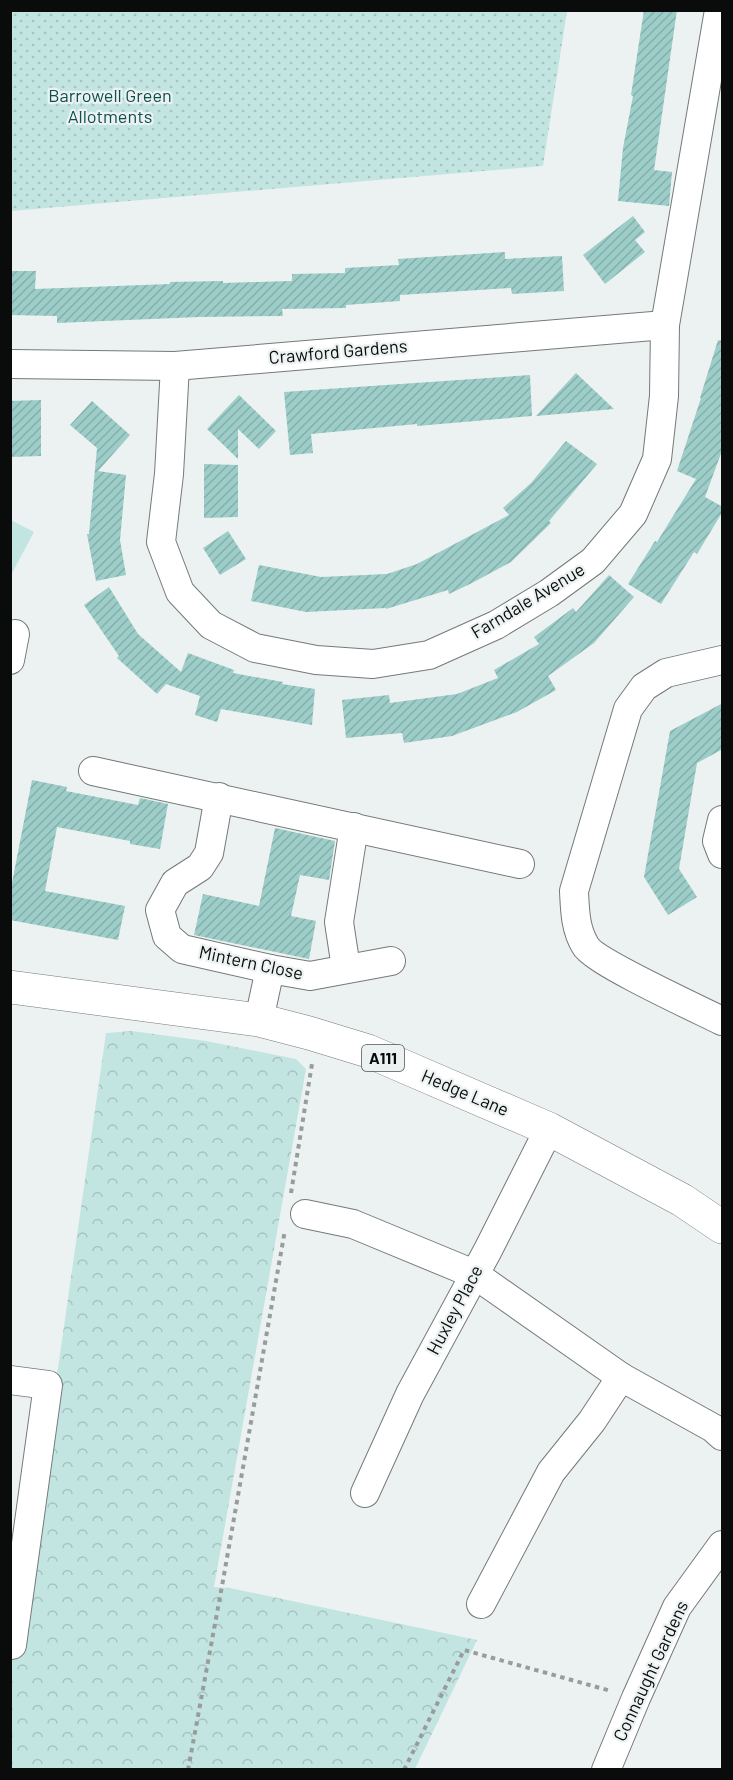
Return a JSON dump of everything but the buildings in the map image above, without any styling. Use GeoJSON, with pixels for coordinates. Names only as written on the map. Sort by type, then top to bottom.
{"type":"FeatureCollection","features":[{"type":"Feature","properties":{"kind":"main road","name":"Hedge Lane"},"geometry":{"type":"LineString","coordinates":[[10,987],[259,1020],[368,1051],[549,1129],[682,1200],[723,1227]]}},
{"type":"Feature","properties":{"kind":"street","name":"Farndale Avenue"},"geometry":{"type":"LineString","coordinates":[[175,366],[169,474],[162,542],[180,592],[211,625],[255,648],[316,660],[373,664],[429,655],[496,625],[549,593],[593,561],[633,514],[657,459],[664,396],[665,325],[719,10]]}},
{"type":"Feature","properties":{"kind":"street","name":"Crawford Gardens"},"geometry":{"type":"LineString","coordinates":[[10,364],[175,366],[665,325]]}},
{"type":"Feature","properties":{"kind":"street"},"geometry":{"type":"LineString","coordinates":[[723,660],[666,673],[644,687],[628,709],[574,891],[575,920],[586,947],[612,965],[723,1021]]}},
{"type":"Feature","properties":{"kind":"street"},"geometry":{"type":"LineString","coordinates":[[93,771],[520,864]]}},
{"type":"Feature","properties":{"kind":"street","name":"Mintern Close"},"geometry":{"type":"LineString","coordinates":[[219,797],[209,853],[200,867],[175,883],[160,910],[167,936],[182,948],[309,976],[391,961]]}},
{"type":"Feature","properties":{"kind":"street"},"geometry":{"type":"LineString","coordinates":[[723,820],[717,841],[723,854]]}},
{"type":"Feature","properties":{"kind":"street"},"geometry":{"type":"LineString","coordinates":[[346,968],[339,922],[354,827]]}},
{"type":"Feature","properties":{"kind":"street"},"geometry":{"type":"LineString","coordinates":[[259,1020],[270,969]]}},
{"type":"Feature","properties":{"kind":"street","name":"Huxley Place"},"geometry":{"type":"LineString","coordinates":[[365,1493],[410,1394],[549,1129]]}},
{"type":"Feature","properties":{"kind":"street"},"geometry":{"type":"LineString","coordinates":[[294,1212],[353,1224],[474,1274],[621,1377],[713,1428],[723,1436]]}},
{"type":"Feature","properties":{"kind":"street"},"geometry":{"type":"LineString","coordinates":[[481,1604],[551,1472],[592,1421],[621,1377]]}},
{"type":"Feature","properties":{"kind":"street"},"geometry":{"type":"LineString","coordinates":[[10,1380],[48,1385],[12,1645]]}},
{"type":"Feature","properties":{"kind":"street","name":"Connaught Gardens"},"geometry":{"type":"LineString","coordinates":[[606,1770],[677,1607],[723,1545]]}},
{"type":"Feature","properties":{"kind":"path"},"geometry":{"type":"LineString","coordinates":[[188,1770],[294,1212],[313,1065],[303,1060]]}},
{"type":"Feature","properties":{"kind":"path"},"geometry":{"type":"LineString","coordinates":[[404,1770],[464,1650],[636,1698]]}},
{"type":"Feature","properties":{"kind":"green space","name":"Barrowell Green Allotments"},"geometry":{"type":"Polygon","coordinates":[[[11,10],[567,11],[543,166],[11,211],[11,10]]]}},
{"type":"Feature","properties":{"kind":"green space"},"geometry":{"type":"Polygon","coordinates":[[[11,520],[34,532],[11,575],[11,520]]]}},
{"type":"Feature","properties":{"kind":"green space"},"geometry":{"type":"Polygon","coordinates":[[[132,1031],[206,1041],[296,1059],[306,1069],[214,1587],[230,1588],[477,1640],[415,1769],[11,1769],[10,1649],[57,1375],[106,1033],[132,1031]]]}}]}
